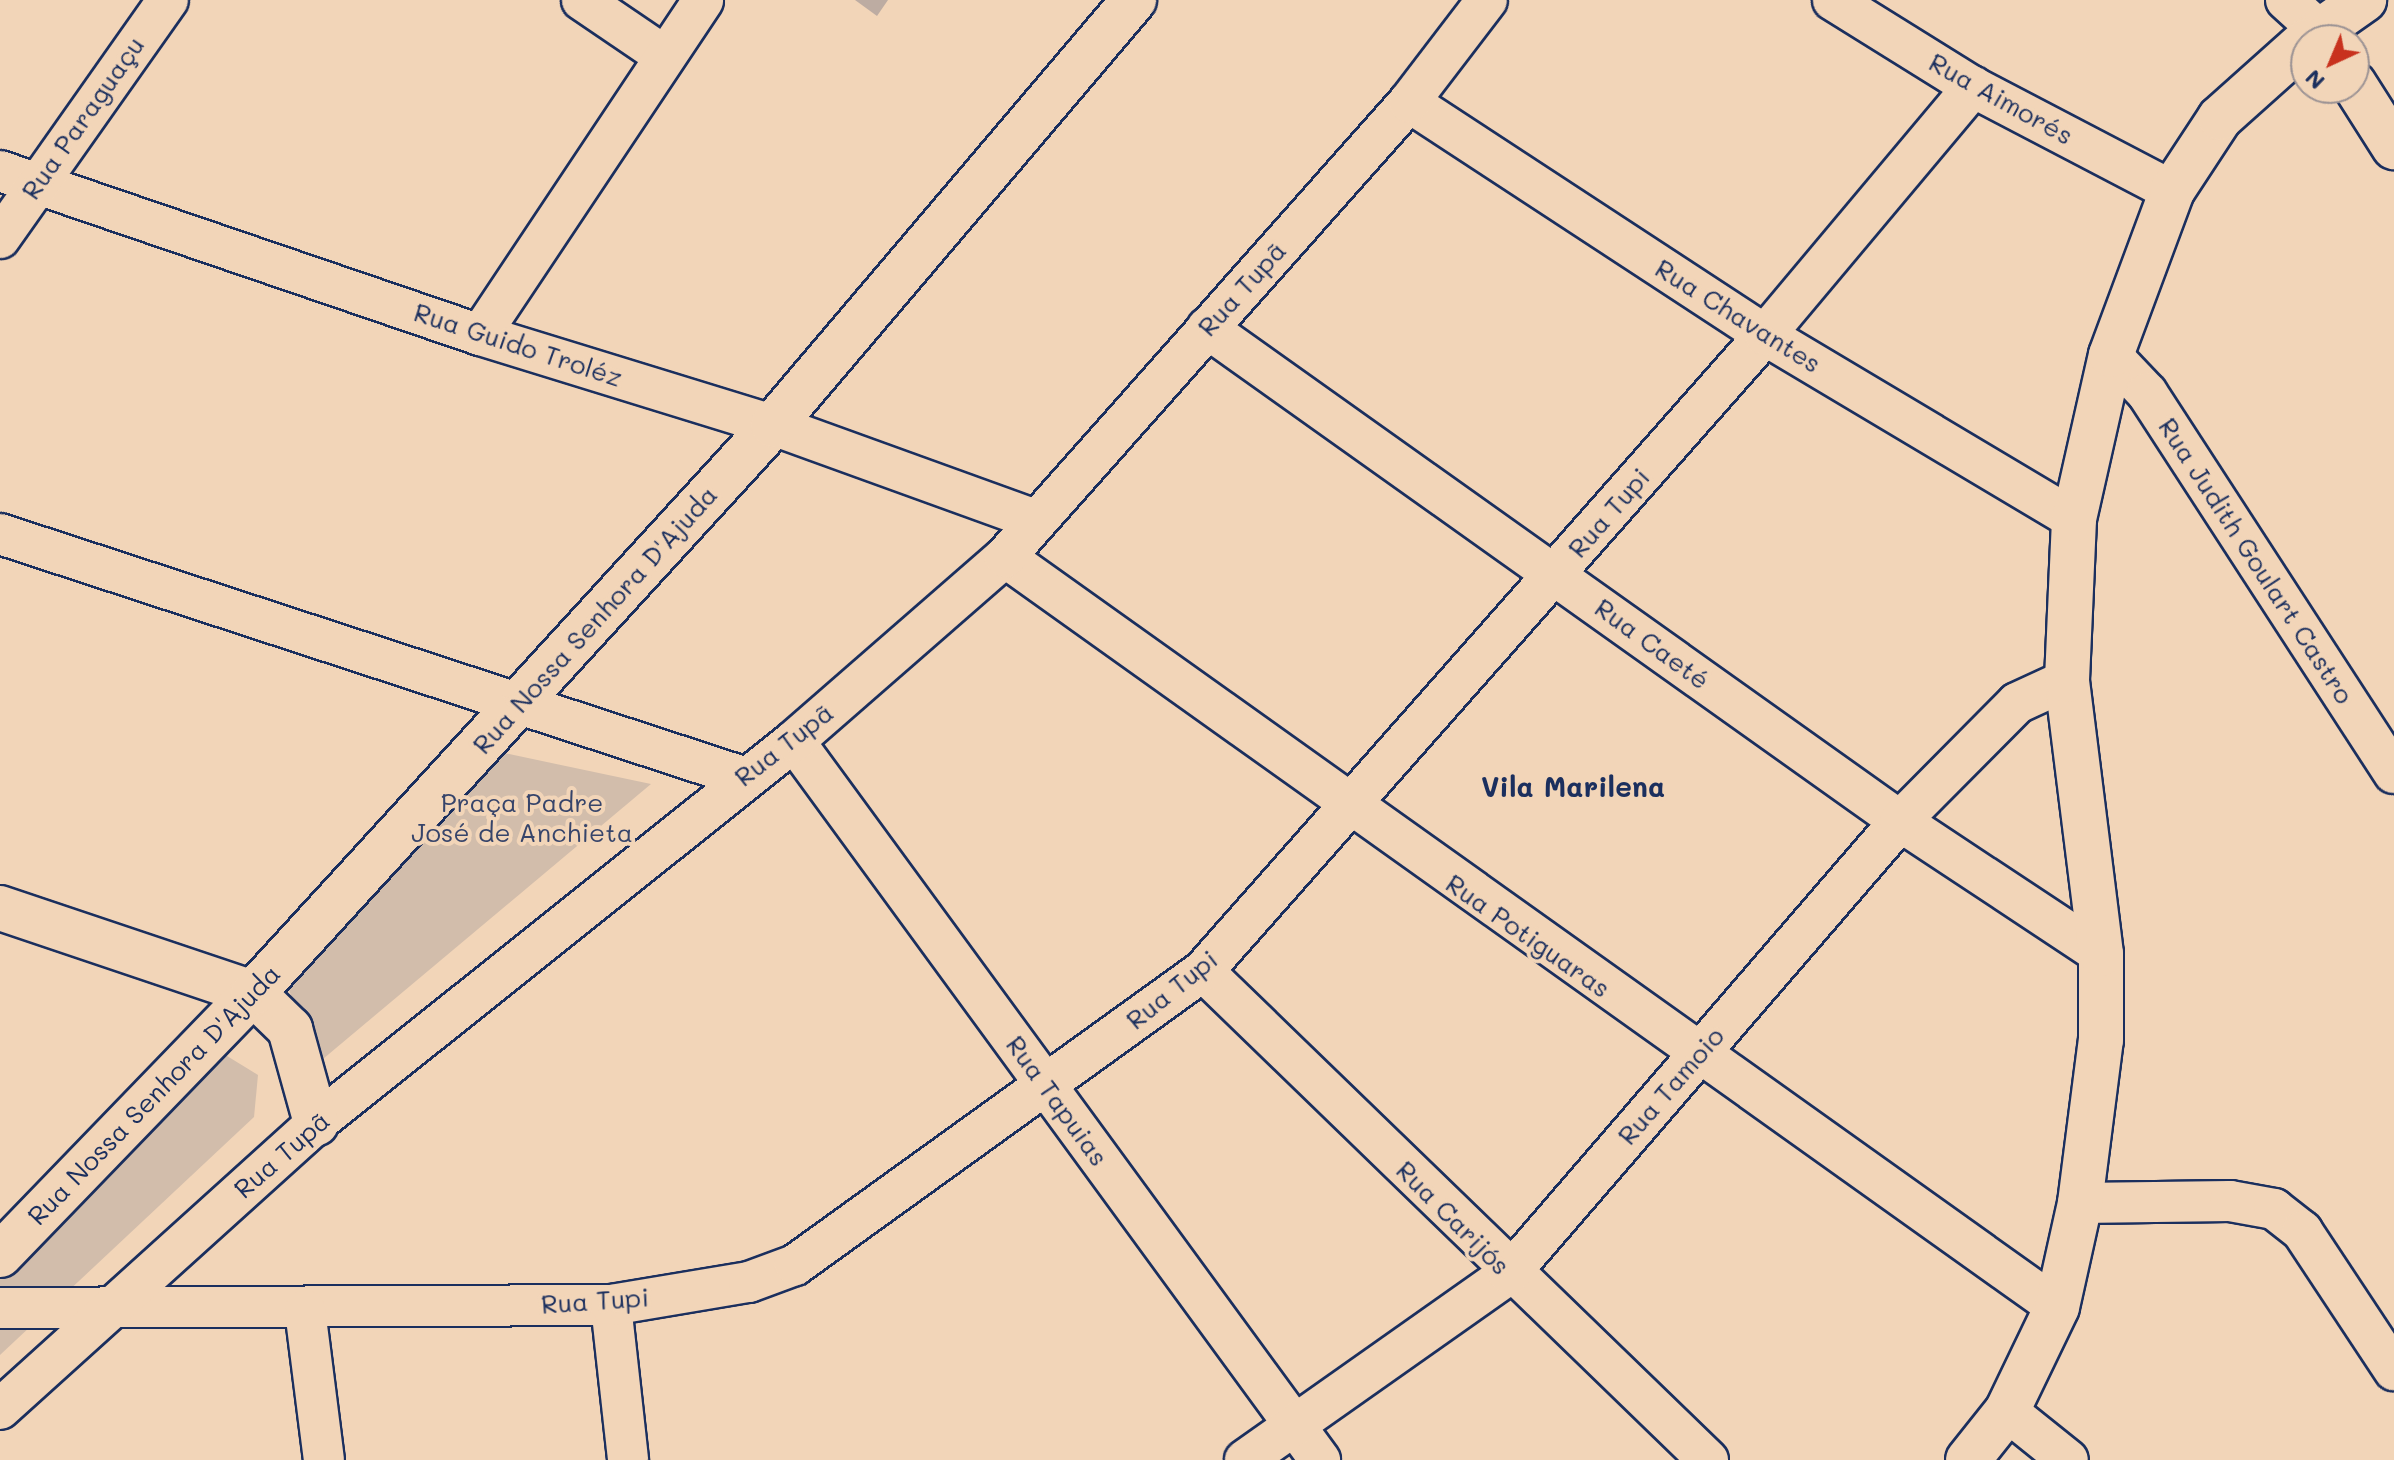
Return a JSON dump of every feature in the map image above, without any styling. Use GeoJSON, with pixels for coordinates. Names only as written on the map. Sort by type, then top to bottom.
{"type":"FeatureCollection","features":[{"type":"Feature","properties":{"kind":"street","name":"Rua Paraguaçu"},"geometry":{"type":"LineString","coordinates":[[0,238],[168,0]]}},
{"type":"Feature","properties":{"kind":"street"},"geometry":{"type":"LineString","coordinates":[[582,0],[663,55]]}},
{"type":"Feature","properties":{"kind":"street"},"geometry":{"type":"LineString","coordinates":[[480,335],[663,55],[703,0]]}},
{"type":"Feature","properties":{"kind":"street","name":"Rua Nossa Senhora D'Ajuda"},"geometry":{"type":"LineString","coordinates":[[0,1255],[253,993],[773,425],[1134,0]]}},
{"type":"Feature","properties":{"kind":"street","name":"Rua Tupã"},"geometry":{"type":"LineString","coordinates":[[0,1409],[316,1123],[743,777],[794,741],[1005,557],[1409,102],[1487,0]]}},
{"type":"Feature","properties":{"kind":"street","name":"Rua Aimorés"},"geometry":{"type":"LineString","coordinates":[[1833,0],[1973,87],[2172,191]]}},
{"type":"Feature","properties":{"kind":"street"},"geometry":{"type":"LineString","coordinates":[[2286,0],[2304,24]]}},
{"type":"Feature","properties":{"kind":"street"},"geometry":{"type":"LineString","coordinates":[[2333,24],[2364,0]]}},
{"type":"Feature","properties":{"kind":"street"},"geometry":{"type":"LineString","coordinates":[[1968,1460],[2007,1411],[2057,1307],[2080,1203],[2101,1040],[2101,954],[2067,680],[2074,519],[2111,355],[2172,191],[2220,118],[2290,59]]}},
{"type":"Feature","properties":{"kind":"street","name":"Rua Tupi"},"geometry":{"type":"LineString","coordinates":[[0,1308],[106,1312],[611,1305],[749,1282],[795,1265],[1203,971],[1346,806],[1556,575],[1765,335],[1973,87]]}},
{"type":"Feature","properties":{"kind":"street","name":"Rua Chavantes"},"geometry":{"type":"LineString","coordinates":[[1409,102],[1765,335],[2074,519]]}},
{"type":"Feature","properties":{"kind":"street"},"geometry":{"type":"LineString","coordinates":[[2367,104],[2394,147]]}},
{"type":"Feature","properties":{"kind":"street","name":"Rua Guido Troléz"},"geometry":{"type":"LineString","coordinates":[[0,171],[480,335],[773,425],[1035,520]]}},
{"type":"Feature","properties":{"kind":"street","name":"Rua Caeté"},"geometry":{"type":"LineString","coordinates":[[1207,328],[1900,821],[2101,954]]}},
{"type":"Feature","properties":{"kind":"street","name":"Rua Judith Goulart Castro"},"geometry":{"type":"LineString","coordinates":[[2111,355],[2147,393],[2394,773]]}},
{"type":"Feature","properties":{"kind":"street"},"geometry":{"type":"LineString","coordinates":[[0,534],[516,706],[743,777]]}},
{"type":"Feature","properties":{"kind":"street","name":"Rua Potiguaras"},"geometry":{"type":"LineString","coordinates":[[1005,557],[1346,806],[2057,1307]]}},
{"type":"Feature","properties":{"kind":"street","name":"Rua Tamoio"},"geometry":{"type":"LineString","coordinates":[[1245,1460],[1296,1428],[1509,1274],[1900,821],[2017,703],[2067,680]]}},
{"type":"Feature","properties":{"kind":"street","name":"Rua Tapuias"},"geometry":{"type":"LineString","coordinates":[[794,741],[1320,1460]]}},
{"type":"Feature","properties":{"kind":"street"},"geometry":{"type":"LineString","coordinates":[[0,908],[253,993],[290,1029],[316,1123]]}},
{"type":"Feature","properties":{"kind":"street","name":"Rua Carijós"},"geometry":{"type":"LineString","coordinates":[[1203,971],[1509,1274],[1708,1460]]}},
{"type":"Feature","properties":{"kind":"street"},"geometry":{"type":"LineString","coordinates":[[2080,1203],[2230,1201],[2274,1209],[2302,1231],[2394,1370]]}},
{"type":"Feature","properties":{"kind":"street"},"geometry":{"type":"LineString","coordinates":[[611,1305],[628,1460]]}},
{"type":"Feature","properties":{"kind":"street"},"geometry":{"type":"LineString","coordinates":[[305,1310],[324,1460]]}},
{"type":"Feature","properties":{"kind":"street"},"geometry":{"type":"LineString","coordinates":[[2007,1411],[2068,1460]]}},
{"type":"Feature","properties":{"kind":"green space","name":"Praça Padre José de Anchieta"},"geometry":{"type":"Polygon","coordinates":[[[504,753],[651,784],[317,1064],[286,982],[504,753]]]}},
{"type":"Feature","properties":{"kind":"green space"},"geometry":{"type":"Polygon","coordinates":[[[214,1048],[258,1075],[254,1117],[0,1355],[0,1276],[214,1048]]]}},
{"type":"Feature","properties":{"kind":"building"},"geometry":{"type":"Polygon","coordinates":[[[855,0],[888,0],[877,16],[855,0]]]}},
{"type":"Feature","properties":{"kind":"district","name":"Vila Marilena"},"geometry":{"type":"Point","coordinates":[1573,786]}}]}
